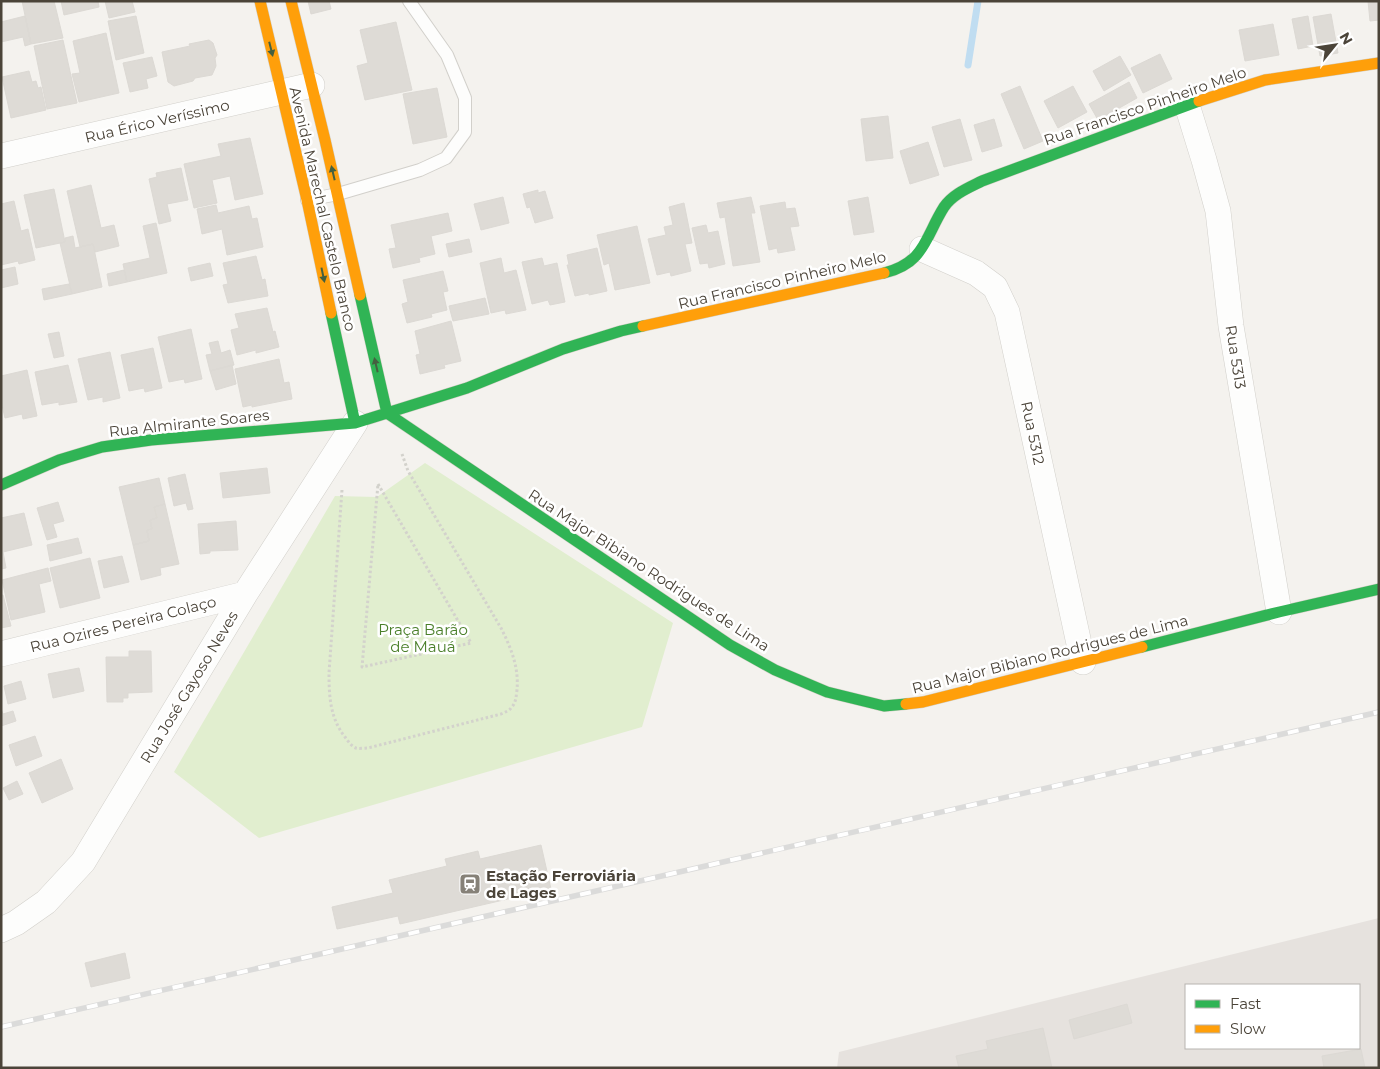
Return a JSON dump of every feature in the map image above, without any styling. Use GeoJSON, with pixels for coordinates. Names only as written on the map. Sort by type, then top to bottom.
{"type":"FeatureCollection","features":[{"type":"Feature","properties":{"kind":"street","name":"Avenida Marechal Castelo Branco"},"geometry":{"type":"LineString","coordinates":[[260,1],[307,200],[356,423]]}},
{"type":"Feature","properties":{"kind":"street","name":"Avenida Marechal Castelo Branco"},"geometry":{"type":"LineString","coordinates":[[291,1],[338,194],[387,413]]}},
{"type":"Feature","properties":{"kind":"street","name":"Rua Francisco Pinheiro Melo"},"geometry":{"type":"LineString","coordinates":[[356,423],[467,388],[563,349],[621,331],[895,270],[911,260],[922,249],[945,206],[962,191],[982,181],[1187,105],[1265,80],[1308,72],[1379,64]]}},
{"type":"Feature","properties":{"kind":"street","name":"Rua Érico Veríssimo"},"geometry":{"type":"LineString","coordinates":[[1,156],[312,85]]}},
{"type":"Feature","properties":{"kind":"street","name":"Rua 5313"},"geometry":{"type":"LineString","coordinates":[[1187,105],[1218,211],[1231,326],[1280,612]]}},
{"type":"Feature","properties":{"kind":"street","name":"Rua 5312"},"geometry":{"type":"LineString","coordinates":[[922,249],[976,273],[995,287],[1007,312],[1083,662]]}},
{"type":"Feature","properties":{"kind":"street","name":"Rua Major Bibiano Rodrigues de Lima"},"geometry":{"type":"LineString","coordinates":[[387,413],[730,645],[775,670],[827,692],[884,706],[923,702],[1379,589]]}},
{"type":"Feature","properties":{"kind":"street","name":"Rua Almirante Soares"},"geometry":{"type":"LineString","coordinates":[[1,485],[59,460],[102,447],[151,440],[356,423]]}},
{"type":"Feature","properties":{"kind":"street","name":"Rua José Gayoso Neves"},"geometry":{"type":"LineString","coordinates":[[1,930],[16,923],[46,902],[83,862],[245,594],[356,423]]}},
{"type":"Feature","properties":{"kind":"street","name":"Rua Ozires Pereira Colaço"},"geometry":{"type":"LineString","coordinates":[[1,654],[245,594]]}},
{"type":"Feature","properties":{"kind":"lane"},"geometry":{"type":"LineString","coordinates":[[307,200],[338,194],[420,170],[446,158],[465,132],[465,98],[447,55],[409,1]]}},
{"type":"Feature","properties":{"kind":"path"},"geometry":{"type":"LineString","coordinates":[[344,481],[341,500],[328,696],[333,716],[340,731],[351,745],[357,748],[368,748],[501,714],[510,710],[516,702],[517,681],[514,660],[509,645],[501,628],[408,471],[387,413]]}},
{"type":"Feature","properties":{"kind":"path"},"geometry":{"type":"LineString","coordinates":[[378,484],[471,642],[362,667],[365,638],[378,484]]}},
{"type":"Feature","properties":{"kind":"shaded area"},"geometry":{"type":"Polygon","coordinates":[[[1379,918],[1379,1068],[837,1068],[839,1052],[1379,918]]]}},
{"type":"Feature","properties":{"kind":"green space","name":"Praça Barão de Mauá"},"geometry":{"type":"Polygon","coordinates":[[[425,463],[673,623],[642,727],[259,838],[174,772],[335,496],[377,497],[425,463]]]}},
{"type":"Feature","properties":{"kind":"building"},"geometry":{"type":"Polygon","coordinates":[[[22,1],[54,1],[63,38],[31,44],[22,1]]]}},
{"type":"Feature","properties":{"kind":"building"},"geometry":{"type":"Polygon","coordinates":[[[61,1],[98,1],[99,7],[64,15],[61,1]]]}},
{"type":"Feature","properties":{"kind":"building"},"geometry":{"type":"Polygon","coordinates":[[[105,1],[132,1],[135,12],[109,18],[105,1]]]}},
{"type":"Feature","properties":{"kind":"building"},"geometry":{"type":"Polygon","coordinates":[[[308,1],[329,1],[331,9],[311,14],[308,1]]]}},
{"type":"Feature","properties":{"kind":"building"},"geometry":{"type":"Polygon","coordinates":[[[1368,1],[1379,1],[1379,20],[1370,21],[1368,1]]]}},
{"type":"Feature","properties":{"kind":"building"},"geometry":{"type":"Polygon","coordinates":[[[1331,14],[1338,53],[1320,56],[1313,17],[1331,14]]]}},
{"type":"Feature","properties":{"kind":"building"},"geometry":{"type":"Polygon","coordinates":[[[25,16],[31,44],[25,46],[23,37],[1,42],[1,22],[25,16]]]}},
{"type":"Feature","properties":{"kind":"building"},"geometry":{"type":"Polygon","coordinates":[[[136,16],[144,53],[116,60],[108,21],[136,16]]]}},
{"type":"Feature","properties":{"kind":"building"},"geometry":{"type":"Polygon","coordinates":[[[1308,16],[1313,46],[1298,49],[1292,19],[1308,16]]]}},
{"type":"Feature","properties":{"kind":"building"},"geometry":{"type":"Polygon","coordinates":[[[396,22],[412,90],[365,100],[357,66],[368,63],[360,30],[396,22]]]}},
{"type":"Feature","properties":{"kind":"building"},"geometry":{"type":"Polygon","coordinates":[[[1273,24],[1279,55],[1245,61],[1239,30],[1273,24]]]}},
{"type":"Feature","properties":{"kind":"building"},"geometry":{"type":"Polygon","coordinates":[[[106,33],[119,93],[79,102],[72,74],[80,73],[73,41],[106,33]]]}},
{"type":"Feature","properties":{"kind":"building"},"geometry":{"type":"Polygon","coordinates":[[[63,40],[77,103],[47,109],[34,46],[63,40]]]}},
{"type":"Feature","properties":{"kind":"building"},"geometry":{"type":"Polygon","coordinates":[[[209,40],[213,43],[217,55],[215,58],[216,66],[212,75],[195,78],[193,81],[174,86],[168,82],[162,52],[209,40]]]}},
{"type":"Feature","properties":{"kind":"building"},"geometry":{"type":"Polygon","coordinates":[[[1160,54],[1172,79],[1143,93],[1131,68],[1160,54]]]}},
{"type":"Feature","properties":{"kind":"building"},"geometry":{"type":"Polygon","coordinates":[[[1120,56],[1131,75],[1104,91],[1093,71],[1120,56]]]}},
{"type":"Feature","properties":{"kind":"building"},"geometry":{"type":"Polygon","coordinates":[[[152,57],[157,76],[146,79],[148,88],[130,92],[123,63],[152,57]]]}},
{"type":"Feature","properties":{"kind":"building"},"geometry":{"type":"Polygon","coordinates":[[[29,71],[32,82],[36,81],[38,88],[41,87],[46,110],[11,118],[2,77],[29,71]]]}},
{"type":"Feature","properties":{"kind":"building"},"geometry":{"type":"Polygon","coordinates":[[[1129,82],[1137,98],[1098,120],[1089,104],[1129,82]]]}},
{"type":"Feature","properties":{"kind":"building"},"geometry":{"type":"Polygon","coordinates":[[[1020,86],[1043,141],[1024,149],[1001,94],[1020,86]]]}},
{"type":"Feature","properties":{"kind":"building"},"geometry":{"type":"Polygon","coordinates":[[[1073,86],[1087,112],[1058,128],[1044,101],[1073,86]]]}},
{"type":"Feature","properties":{"kind":"building"},"geometry":{"type":"Polygon","coordinates":[[[437,88],[447,137],[413,144],[403,94],[437,88]]]}},
{"type":"Feature","properties":{"kind":"building"},"geometry":{"type":"Polygon","coordinates":[[[888,116],[893,158],[866,161],[861,119],[888,116]]]}},
{"type":"Feature","properties":{"kind":"building"},"geometry":{"type":"Polygon","coordinates":[[[960,119],[972,160],[944,167],[932,127],[960,119]]]}},
{"type":"Feature","properties":{"kind":"building"},"geometry":{"type":"Polygon","coordinates":[[[994,119],[1002,146],[982,152],[974,125],[994,119]]]}},
{"type":"Feature","properties":{"kind":"building"},"geometry":{"type":"Polygon","coordinates":[[[250,138],[263,194],[235,200],[230,176],[212,180],[217,203],[194,208],[184,164],[221,156],[218,144],[250,138]]]}},
{"type":"Feature","properties":{"kind":"building"},"geometry":{"type":"Polygon","coordinates":[[[928,142],[939,175],[910,184],[900,151],[928,142]]]}},
{"type":"Feature","properties":{"kind":"building"},"geometry":{"type":"Polygon","coordinates":[[[181,168],[188,200],[167,204],[171,221],[159,224],[149,179],[157,177],[156,173],[181,168]]]}},
{"type":"Feature","properties":{"kind":"building"},"geometry":{"type":"Polygon","coordinates":[[[91,185],[101,228],[114,225],[119,246],[95,252],[93,244],[80,247],[67,191],[91,185]]]}},
{"type":"Feature","properties":{"kind":"building"},"geometry":{"type":"Polygon","coordinates":[[[54,189],[65,242],[36,248],[24,195],[54,189]]]}},
{"type":"Feature","properties":{"kind":"building"},"geometry":{"type":"Polygon","coordinates":[[[538,190],[538,193],[545,191],[553,218],[535,223],[530,207],[527,208],[523,194],[538,190]]]}},
{"type":"Feature","properties":{"kind":"building"},"geometry":{"type":"Polygon","coordinates":[[[503,197],[509,223],[481,230],[474,204],[503,197]]]}},
{"type":"Feature","properties":{"kind":"building"},"geometry":{"type":"Polygon","coordinates":[[[751,197],[755,213],[751,213],[760,262],[733,266],[725,217],[720,218],[717,203],[751,197]]]}},
{"type":"Feature","properties":{"kind":"building"},"geometry":{"type":"Polygon","coordinates":[[[868,197],[874,232],[854,235],[848,201],[868,197]]]}},
{"type":"Feature","properties":{"kind":"building"},"geometry":{"type":"Polygon","coordinates":[[[14,201],[21,231],[28,229],[35,260],[19,264],[18,261],[1,265],[1,204],[14,201]]]}},
{"type":"Feature","properties":{"kind":"building"},"geometry":{"type":"Polygon","coordinates":[[[785,202],[786,209],[795,208],[799,226],[790,227],[795,250],[778,253],[777,248],[769,250],[760,206],[785,202]]]}},
{"type":"Feature","properties":{"kind":"building"},"geometry":{"type":"Polygon","coordinates":[[[684,203],[692,243],[685,244],[691,271],[671,276],[670,272],[657,275],[648,239],[666,235],[664,227],[673,225],[669,207],[684,203]]]}},
{"type":"Feature","properties":{"kind":"building"},"geometry":{"type":"Polygon","coordinates":[[[216,205],[218,213],[249,206],[252,219],[257,218],[263,247],[227,255],[222,229],[202,234],[197,209],[216,205]]]}},
{"type":"Feature","properties":{"kind":"building"},"geometry":{"type":"Polygon","coordinates":[[[448,213],[452,231],[431,236],[435,254],[419,258],[420,262],[393,268],[389,249],[396,248],[391,225],[448,213]]]}},
{"type":"Feature","properties":{"kind":"building"},"geometry":{"type":"Polygon","coordinates":[[[156,223],[167,273],[127,282],[123,264],[150,258],[143,226],[156,223]]]}},
{"type":"Feature","properties":{"kind":"building"},"geometry":{"type":"Polygon","coordinates":[[[706,225],[708,233],[718,231],[725,264],[709,268],[708,263],[700,264],[692,228],[706,225]]]}},
{"type":"Feature","properties":{"kind":"building"},"geometry":{"type":"Polygon","coordinates":[[[637,226],[650,283],[615,290],[609,263],[604,265],[597,235],[637,226]]]}},
{"type":"Feature","properties":{"kind":"building"},"geometry":{"type":"Polygon","coordinates":[[[73,236],[75,248],[93,244],[102,287],[72,294],[60,243],[65,242],[65,238],[73,236]]]}},
{"type":"Feature","properties":{"kind":"building"},"geometry":{"type":"Polygon","coordinates":[[[469,239],[472,252],[449,257],[446,244],[469,239]]]}},
{"type":"Feature","properties":{"kind":"building"},"geometry":{"type":"Polygon","coordinates":[[[597,248],[607,291],[575,296],[567,265],[569,265],[567,255],[597,248]]]}},
{"type":"Feature","properties":{"kind":"building"},"geometry":{"type":"Polygon","coordinates":[[[256,256],[262,280],[265,279],[268,296],[228,303],[223,285],[228,284],[223,263],[256,256]]]}},
{"type":"Feature","properties":{"kind":"building"},"geometry":{"type":"Polygon","coordinates":[[[501,258],[504,273],[516,270],[526,310],[506,314],[505,310],[491,313],[480,263],[501,258]]]}},
{"type":"Feature","properties":{"kind":"building"},"geometry":{"type":"Polygon","coordinates":[[[542,258],[544,266],[557,263],[565,302],[550,305],[548,300],[532,304],[522,262],[542,258]]]}},
{"type":"Feature","properties":{"kind":"building"},"geometry":{"type":"Polygon","coordinates":[[[210,263],[213,276],[191,281],[188,268],[210,263]]]}},
{"type":"Feature","properties":{"kind":"building"},"geometry":{"type":"Polygon","coordinates":[[[15,267],[18,284],[1,288],[1,270],[15,267]]]}},
{"type":"Feature","properties":{"kind":"building"},"geometry":{"type":"Polygon","coordinates":[[[124,270],[127,282],[109,286],[107,274],[124,270]]]}},
{"type":"Feature","properties":{"kind":"building"},"geometry":{"type":"Polygon","coordinates":[[[443,271],[448,291],[443,292],[447,310],[431,314],[432,317],[407,323],[402,304],[408,302],[403,280],[443,271]]]}},
{"type":"Feature","properties":{"kind":"building"},"geometry":{"type":"Polygon","coordinates":[[[69,284],[72,294],[44,300],[42,289],[69,284]]]}},
{"type":"Feature","properties":{"kind":"building"},"geometry":{"type":"Polygon","coordinates":[[[485,298],[489,314],[453,321],[449,306],[485,298]]]}},
{"type":"Feature","properties":{"kind":"building"},"geometry":{"type":"Polygon","coordinates":[[[267,308],[279,347],[256,353],[256,350],[237,355],[231,330],[239,328],[235,314],[267,308]]]}},
{"type":"Feature","properties":{"kind":"building"},"geometry":{"type":"Polygon","coordinates":[[[451,321],[461,361],[444,365],[445,368],[420,374],[416,355],[420,354],[415,331],[451,321]]]}},
{"type":"Feature","properties":{"kind":"building"},"geometry":{"type":"Polygon","coordinates":[[[191,329],[202,379],[185,383],[184,379],[169,382],[158,337],[191,329]]]}},
{"type":"Feature","properties":{"kind":"building"},"geometry":{"type":"Polygon","coordinates":[[[59,332],[64,356],[54,358],[48,334],[59,332]]]}},
{"type":"Feature","properties":{"kind":"building"},"geometry":{"type":"Polygon","coordinates":[[[218,341],[221,353],[230,350],[234,365],[210,371],[206,355],[212,354],[209,343],[218,341]]]}},
{"type":"Feature","properties":{"kind":"building"},"geometry":{"type":"Polygon","coordinates":[[[153,348],[162,388],[145,392],[144,388],[129,391],[121,355],[153,348]]]}},
{"type":"Feature","properties":{"kind":"building"},"geometry":{"type":"Polygon","coordinates":[[[110,352],[120,398],[103,402],[103,397],[88,400],[78,359],[110,352]]]}},
{"type":"Feature","properties":{"kind":"building"},"geometry":{"type":"Polygon","coordinates":[[[279,359],[284,383],[289,382],[292,399],[243,407],[235,369],[279,359]]]}},
{"type":"Feature","properties":{"kind":"building"},"geometry":{"type":"Polygon","coordinates":[[[68,365],[77,402],[59,405],[59,402],[42,405],[35,372],[68,365]]]}},
{"type":"Feature","properties":{"kind":"building"},"geometry":{"type":"Polygon","coordinates":[[[232,365],[236,384],[216,390],[210,371],[232,365]]]}},
{"type":"Feature","properties":{"kind":"building"},"geometry":{"type":"Polygon","coordinates":[[[27,370],[37,416],[23,419],[22,414],[5,418],[1,401],[1,376],[27,370]]]}},
{"type":"Feature","properties":{"kind":"building"},"geometry":{"type":"Polygon","coordinates":[[[267,468],[270,493],[223,498],[220,473],[267,468]]]}},
{"type":"Feature","properties":{"kind":"building"},"geometry":{"type":"Polygon","coordinates":[[[185,474],[193,509],[188,510],[186,503],[174,506],[168,478],[185,474]]]}},
{"type":"Feature","properties":{"kind":"building"},"geometry":{"type":"Polygon","coordinates":[[[159,478],[165,504],[154,507],[157,518],[150,520],[152,529],[147,530],[149,541],[133,545],[119,487],[159,478]]]}},
{"type":"Feature","properties":{"kind":"building"},"geometry":{"type":"Polygon","coordinates":[[[58,502],[64,521],[53,524],[57,537],[47,540],[37,508],[58,502]]]}},
{"type":"Feature","properties":{"kind":"building"},"geometry":{"type":"Polygon","coordinates":[[[165,504],[179,564],[160,568],[161,575],[141,580],[133,545],[149,541],[147,530],[152,529],[150,520],[157,518],[154,507],[165,504]]]}},
{"type":"Feature","properties":{"kind":"building"},"geometry":{"type":"Polygon","coordinates":[[[24,513],[32,545],[3,552],[6,568],[1,569],[1,518],[24,513]]]}},
{"type":"Feature","properties":{"kind":"building"},"geometry":{"type":"Polygon","coordinates":[[[236,521],[238,550],[210,551],[210,553],[200,554],[198,524],[236,521]]]}},
{"type":"Feature","properties":{"kind":"building"},"geometry":{"type":"Polygon","coordinates":[[[78,538],[82,553],[50,561],[47,545],[78,538]]]}},
{"type":"Feature","properties":{"kind":"building"},"geometry":{"type":"Polygon","coordinates":[[[122,556],[129,582],[104,588],[98,561],[122,556]]]}},
{"type":"Feature","properties":{"kind":"building"},"geometry":{"type":"Polygon","coordinates":[[[90,558],[100,598],[60,608],[50,568],[90,558]]]}},
{"type":"Feature","properties":{"kind":"building"},"geometry":{"type":"Polygon","coordinates":[[[48,568],[51,581],[39,584],[45,612],[11,620],[2,580],[48,568]]]}},
{"type":"Feature","properties":{"kind":"building"},"geometry":{"type":"Polygon","coordinates":[[[1,595],[3,595],[11,626],[1,628],[1,595]]]}},
{"type":"Feature","properties":{"kind":"building"},"geometry":{"type":"Polygon","coordinates":[[[129,651],[151,651],[152,692],[128,693],[128,698],[123,698],[123,702],[107,702],[106,657],[129,657],[129,651]]]}},
{"type":"Feature","properties":{"kind":"building"},"geometry":{"type":"Polygon","coordinates":[[[79,668],[84,691],[53,698],[48,674],[79,668]]]}},
{"type":"Feature","properties":{"kind":"building"},"geometry":{"type":"Polygon","coordinates":[[[21,681],[26,699],[8,704],[4,686],[21,681]]]}},
{"type":"Feature","properties":{"kind":"building"},"geometry":{"type":"Polygon","coordinates":[[[1,709],[3,714],[13,711],[16,721],[1,726],[1,709]]]}},
{"type":"Feature","properties":{"kind":"building"},"geometry":{"type":"Polygon","coordinates":[[[35,736],[42,756],[16,766],[9,745],[35,736]]]}},
{"type":"Feature","properties":{"kind":"building"},"geometry":{"type":"Polygon","coordinates":[[[61,759],[73,789],[42,803],[29,773],[61,759]]]}},
{"type":"Feature","properties":{"kind":"building"},"geometry":{"type":"Polygon","coordinates":[[[17,781],[23,794],[9,800],[3,788],[17,781]]]}},
{"type":"Feature","properties":{"kind":"building","name":"Estação Ferroviária de Lages"},"geometry":{"type":"Polygon","coordinates":[[[541,845],[551,889],[400,924],[398,916],[337,929],[332,907],[393,893],[389,880],[447,866],[445,859],[478,851],[480,859],[541,845]]]}},
{"type":"Feature","properties":{"kind":"building"},"geometry":{"type":"Polygon","coordinates":[[[125,953],[130,978],[91,987],[85,963],[125,953]]]}},
{"type":"Feature","properties":{"kind":"building"},"geometry":{"type":"Polygon","coordinates":[[[1127,1004],[1132,1023],[1074,1039],[1069,1020],[1127,1004]]]}},
{"type":"Feature","properties":{"kind":"building"},"geometry":{"type":"Polygon","coordinates":[[[1043,1028],[1052,1068],[959,1068],[956,1056],[988,1049],[986,1041],[1043,1028]]]}},
{"type":"Feature","properties":{"kind":"building"},"geometry":{"type":"Polygon","coordinates":[[[1361,1049],[1365,1068],[1324,1068],[1322,1056],[1361,1049]]]}},
{"type":"Feature","properties":{"kind":"waterway"},"geometry":{"type":"LineString","coordinates":[[968,65],[978,1]]}},
{"type":"Feature","properties":{"kind":"railway"},"geometry":{"type":"LineString","coordinates":[[1,1027],[1379,712]]}},
{"type":"Feature","properties":{"kind":"traffic: fast"},"geometry":{"type":"LineString","coordinates":[[884,273],[898,269],[916,256],[944,207],[952,198],[966,189],[982,181],[1199,101]]}},
{"type":"Feature","properties":{"kind":"traffic: fast"},"geometry":{"type":"LineString","coordinates":[[360,295],[387,413]]}},
{"type":"Feature","properties":{"kind":"traffic: fast"},"geometry":{"type":"LineString","coordinates":[[331,313],[355,423]]}},
{"type":"Feature","properties":{"kind":"traffic: fast"},"geometry":{"type":"LineString","coordinates":[[1,485],[59,460],[102,447],[151,440],[355,423],[467,388],[563,349],[643,326]]}},
{"type":"Feature","properties":{"kind":"traffic: fast"},"geometry":{"type":"LineString","coordinates":[[387,413],[730,645],[775,670],[827,692],[884,706],[906,704]]}},
{"type":"Feature","properties":{"kind":"traffic: fast"},"geometry":{"type":"LineString","coordinates":[[1142,647],[1379,589]]}},
{"type":"Feature","properties":{"kind":"traffic: slow"},"geometry":{"type":"LineString","coordinates":[[260,1],[307,200],[331,313]]}},
{"type":"Feature","properties":{"kind":"traffic: slow"},"geometry":{"type":"LineString","coordinates":[[291,1],[360,295]]}},
{"type":"Feature","properties":{"kind":"traffic: slow"},"geometry":{"type":"LineString","coordinates":[[1199,101],[1265,80],[1379,63]]}},
{"type":"Feature","properties":{"kind":"traffic: slow"},"geometry":{"type":"LineString","coordinates":[[643,326],[884,273]]}},
{"type":"Feature","properties":{"kind":"traffic: slow"},"geometry":{"type":"LineString","coordinates":[[906,704],[923,702],[1142,647]]}},
{"type":"Feature","properties":{"kind":"place","name":"Estação Ferroviária de Lages"},"geometry":{"type":"Point","coordinates":[470,884]}}]}
